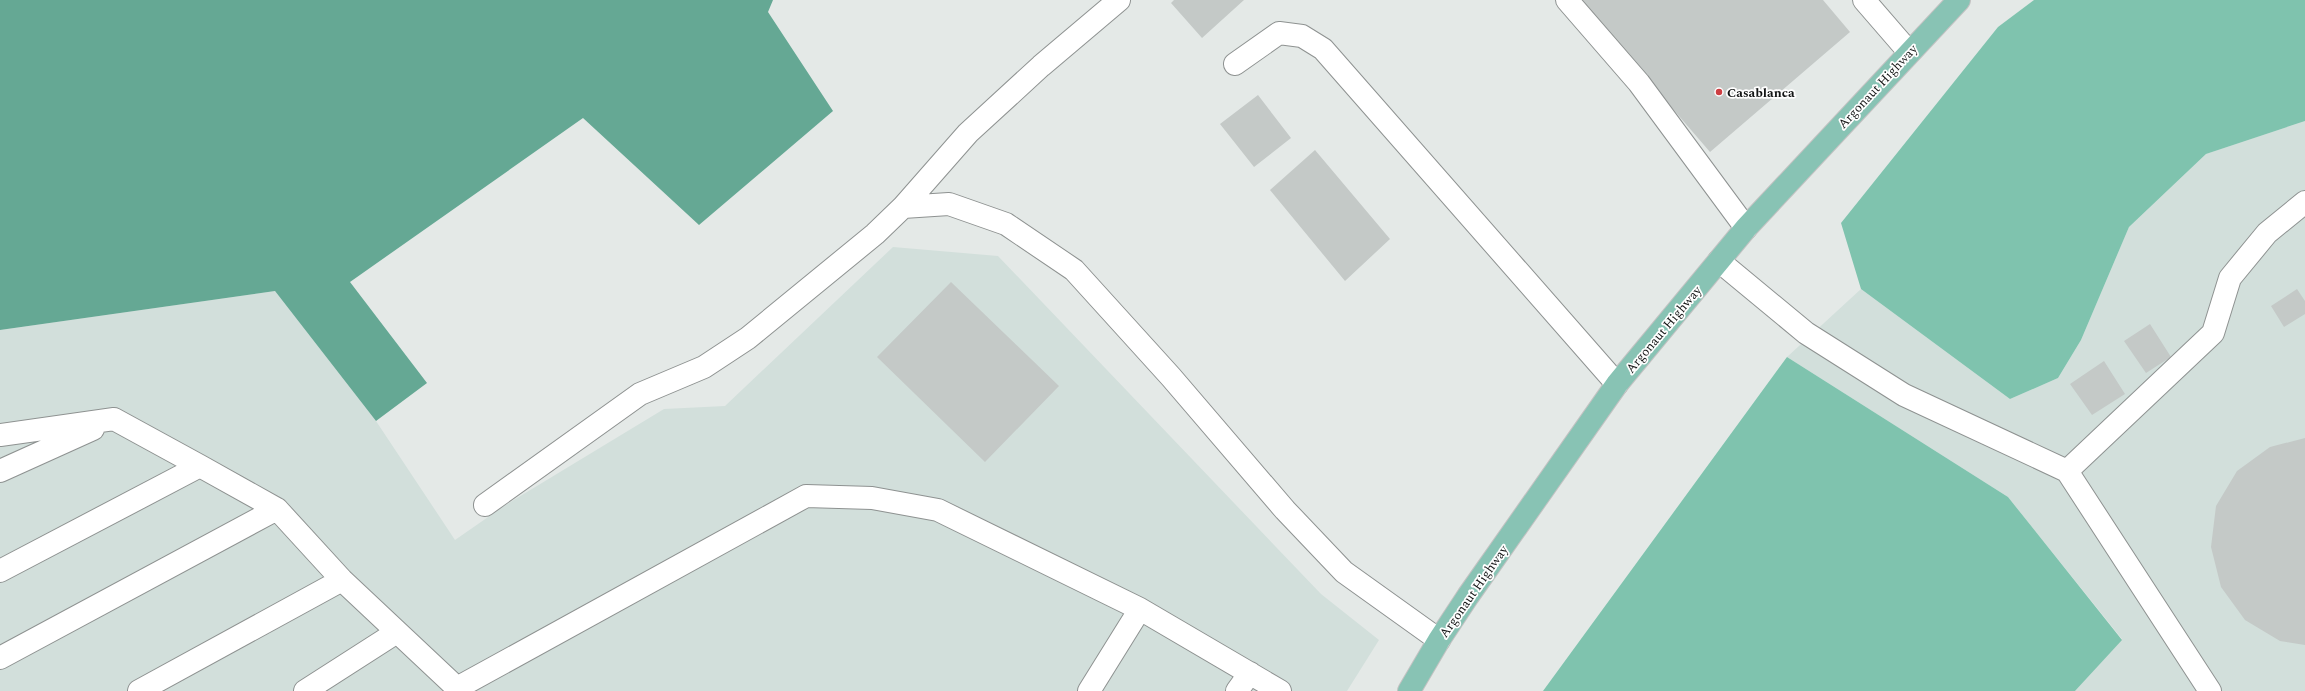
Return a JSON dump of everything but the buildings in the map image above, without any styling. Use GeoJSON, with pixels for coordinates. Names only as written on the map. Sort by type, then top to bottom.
{"type":"FeatureCollection","features":[{"type":"Feature","properties":{"kind":"main road","name":"Argonaut Highway"},"geometry":{"type":"LineString","coordinates":[[1409,691],[1439,640],[1617,384],[1746,228],[1959,0]]}},
{"type":"Feature","properties":{"kind":"street"},"geometry":{"type":"LineString","coordinates":[[485,505],[640,394],[704,367],[748,338],[875,234],[903,207],[968,133],[1041,66],[1119,0]]}},
{"type":"Feature","properties":{"kind":"street"},"geometry":{"type":"LineString","coordinates":[[1567,0],[1639,83],[1746,228]]}},
{"type":"Feature","properties":{"kind":"street"},"geometry":{"type":"LineString","coordinates":[[1864,0],[1909,52]]}},
{"type":"Feature","properties":{"kind":"street"},"geometry":{"type":"LineString","coordinates":[[1235,64],[1279,33],[1302,36],[1323,49],[1617,384]]}},
{"type":"Feature","properties":{"kind":"street"},"geometry":{"type":"LineString","coordinates":[[2067,471],[2213,334],[2230,278],[2267,233],[2305,202]]}},
{"type":"Feature","properties":{"kind":"street"},"geometry":{"type":"LineString","coordinates":[[903,207],[949,204],[1006,224],[1074,270],[1171,377],[1285,510],[1344,572],[1439,640]]}},
{"type":"Feature","properties":{"kind":"street"},"geometry":{"type":"LineString","coordinates":[[1719,261],[1806,333],[1904,395],[2067,471],[2210,691]]}},
{"type":"Feature","properties":{"kind":"street"},"geometry":{"type":"LineString","coordinates":[[0,471],[114,419]]}},
{"type":"Feature","properties":{"kind":"street"},"geometry":{"type":"LineString","coordinates":[[0,435],[114,419],[200,466],[277,509],[342,580],[457,689],[806,496],[872,498],[938,510],[1140,609],[1280,691]]}},
{"type":"Feature","properties":{"kind":"street"},"geometry":{"type":"LineString","coordinates":[[0,571],[200,466]]}},
{"type":"Feature","properties":{"kind":"street"},"geometry":{"type":"LineString","coordinates":[[0,658],[277,509]]}},
{"type":"Feature","properties":{"kind":"street"},"geometry":{"type":"LineString","coordinates":[[139,691],[342,580]]}},
{"type":"Feature","properties":{"kind":"street"},"geometry":{"type":"LineString","coordinates":[[1089,691],[1140,609]]}},
{"type":"Feature","properties":{"kind":"street"},"geometry":{"type":"LineString","coordinates":[[305,691],[397,632]]}},
{"type":"Feature","properties":{"kind":"street"},"geometry":{"type":"LineString","coordinates":[[1237,691],[1250,673]]}},
{"type":"Feature","properties":{"kind":"shaded area"},"geometry":{"type":"Polygon","coordinates":[[[0,0],[773,0],[768,12],[833,111],[699,225],[583,118],[350,282],[427,383],[376,421],[275,291],[0,330],[0,0]]]}},
{"type":"Feature","properties":{"kind":"shaded area"},"geometry":{"type":"Polygon","coordinates":[[[2034,0],[2305,0],[2305,121],[2206,154],[2129,227],[2081,340],[2058,378],[2010,399],[1861,289],[1841,223],[1998,27],[2034,0]]]}},
{"type":"Feature","properties":{"kind":"shaded area"},"geometry":{"type":"Polygon","coordinates":[[[2305,121],[2305,691],[2075,691],[2122,639],[2008,497],[1787,357],[1861,289],[2010,399],[2058,378],[2081,340],[2129,227],[2206,154],[2305,121]]]}},
{"type":"Feature","properties":{"kind":"shaded area"},"geometry":{"type":"Polygon","coordinates":[[[893,247],[998,256],[1321,594],[1379,640],[1347,691],[0,691],[0,330],[275,291],[376,421],[455,540],[504,506],[664,409],[725,406],[893,247]]]}},
{"type":"Feature","properties":{"kind":"shaded area"},"geometry":{"type":"Polygon","coordinates":[[[1787,357],[2008,497],[2122,640],[2075,691],[1543,691],[1787,357]]]}},
{"type":"Feature","properties":{"kind":"place","name":"Casablanca"},"geometry":{"type":"Point","coordinates":[1719,92]}}]}
